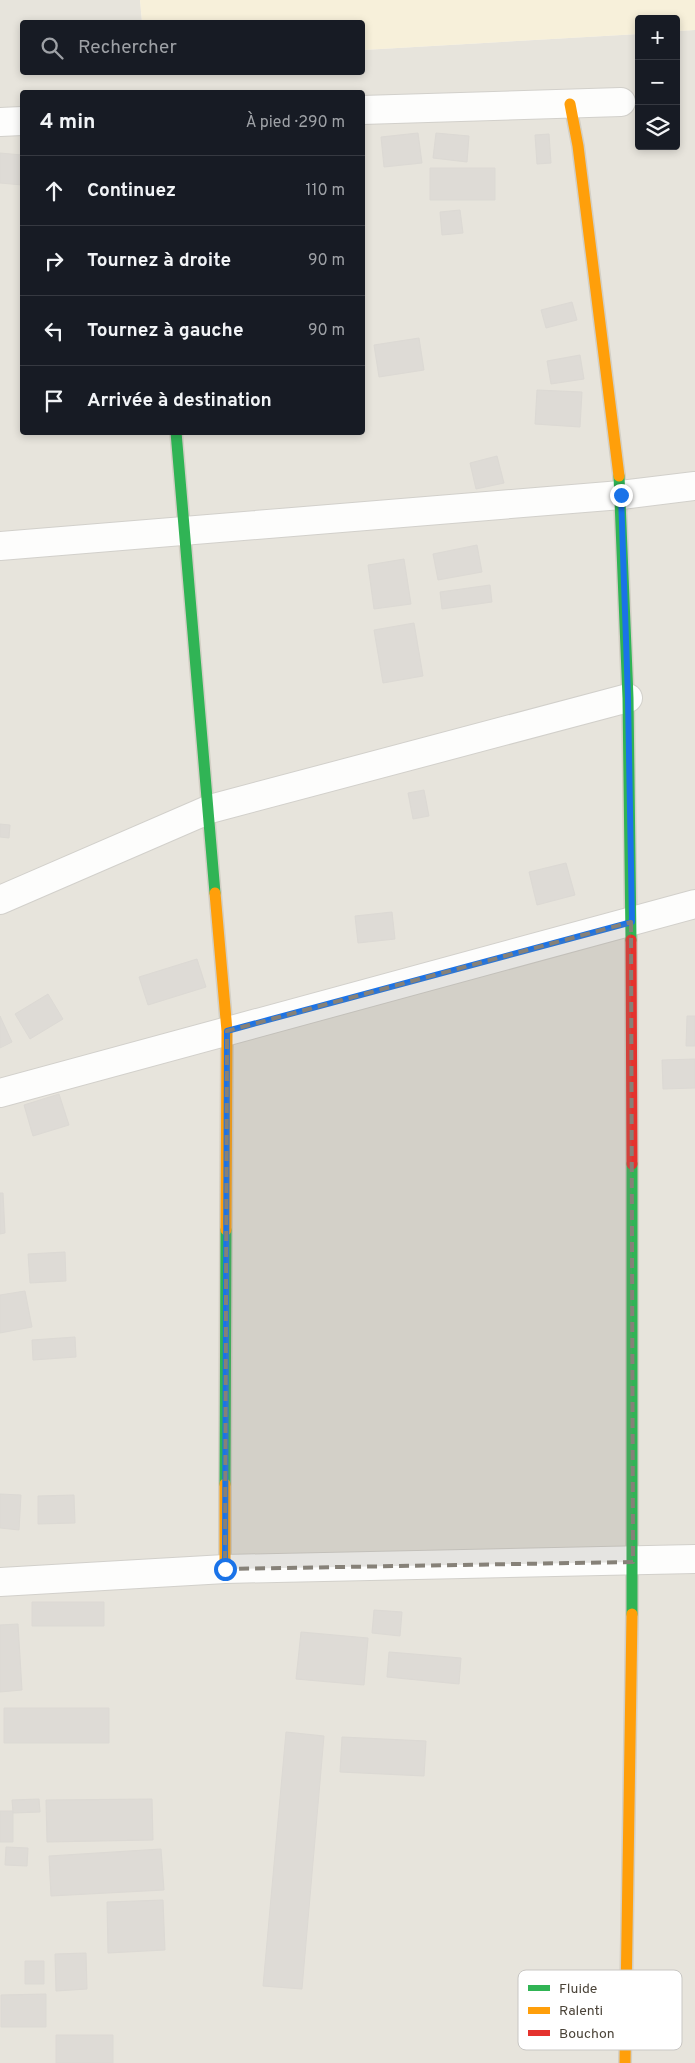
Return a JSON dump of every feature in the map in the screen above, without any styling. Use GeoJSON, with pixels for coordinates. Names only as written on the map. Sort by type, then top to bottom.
{"type":"FeatureCollection","features":[{"type":"Feature","properties":{"kind":"street"},"geometry":{"type":"LineString","coordinates":[[365,110],[621,102]]}},
{"type":"Feature","properties":{"kind":"street"},"geometry":{"type":"LineString","coordinates":[[570,104],[578,146],[621,495],[628,698],[632,922],[633,1562],[626,1970]]}},
{"type":"Feature","properties":{"kind":"street"},"geometry":{"type":"LineString","coordinates":[[0,122],[20,121]]}},
{"type":"Feature","properties":{"kind":"street"},"geometry":{"type":"LineString","coordinates":[[176,435],[210,808],[227,1031],[225,1569]]}},
{"type":"Feature","properties":{"kind":"street"},"geometry":{"type":"LineString","coordinates":[[0,546],[621,495],[695,486]]}},
{"type":"Feature","properties":{"kind":"street"},"geometry":{"type":"LineString","coordinates":[[0,900],[210,808],[628,698]]}},
{"type":"Feature","properties":{"kind":"street"},"geometry":{"type":"LineString","coordinates":[[0,1093],[695,904]]}},
{"type":"Feature","properties":{"kind":"street"},"geometry":{"type":"LineString","coordinates":[[0,1582],[225,1569],[695,1560]]}},
{"type":"Feature","properties":{"kind":"street"},"geometry":{"type":"LineString","coordinates":[[625,2050],[625,2063]]}},
{"type":"Feature","properties":{"kind":"highlighted area"},"geometry":{"type":"Polygon","coordinates":[[[631,922],[633,1562],[225,1569],[227,1031],[631,922]]]}},
{"type":"Feature","properties":{"kind":"shaded area"},"geometry":{"type":"Polygon","coordinates":[[[0,0],[140,0],[142,20],[20,20],[20,75],[365,75],[365,50],[635,34],[635,150],[680,150],[680,31],[695,30],[695,2063],[0,2063],[0,0]]]}},
{"type":"Feature","properties":{"kind":"sand"},"geometry":{"type":"Polygon","coordinates":[[[140,0],[695,0],[695,30],[680,31],[680,15],[635,15],[635,34],[365,50],[365,20],[142,20],[140,0]]]}},
{"type":"Feature","properties":{"kind":"building"},"geometry":{"type":"Polygon","coordinates":[[[418,133],[422,163],[384,167],[381,137],[418,133]]]}},
{"type":"Feature","properties":{"kind":"building"},"geometry":{"type":"Polygon","coordinates":[[[436,133],[469,136],[467,162],[433,158],[436,133]]]}},
{"type":"Feature","properties":{"kind":"building"},"geometry":{"type":"Polygon","coordinates":[[[549,134],[551,163],[537,164],[535,135],[549,134]]]}},
{"type":"Feature","properties":{"kind":"building"},"geometry":{"type":"Polygon","coordinates":[[[0,153],[20,155],[20,185],[0,183],[0,153]]]}},
{"type":"Feature","properties":{"kind":"building"},"geometry":{"type":"Polygon","coordinates":[[[430,168],[495,168],[495,200],[430,200],[430,168]]]}},
{"type":"Feature","properties":{"kind":"building"},"geometry":{"type":"Polygon","coordinates":[[[460,210],[463,233],[442,235],[440,212],[460,210]]]}},
{"type":"Feature","properties":{"kind":"building"},"geometry":{"type":"Polygon","coordinates":[[[572,302],[577,320],[546,328],[541,310],[572,302]]]}},
{"type":"Feature","properties":{"kind":"building"},"geometry":{"type":"Polygon","coordinates":[[[419,338],[424,370],[379,377],[374,345],[419,338]]]}},
{"type":"Feature","properties":{"kind":"building"},"geometry":{"type":"Polygon","coordinates":[[[580,355],[584,379],[551,384],[547,361],[580,355]]]}},
{"type":"Feature","properties":{"kind":"building"},"geometry":{"type":"Polygon","coordinates":[[[537,390],[582,392],[580,427],[535,424],[537,390]]]}},
{"type":"Feature","properties":{"kind":"building"},"geometry":{"type":"Polygon","coordinates":[[[497,456],[504,483],[476,489],[470,463],[497,456]]]}},
{"type":"Feature","properties":{"kind":"building"},"geometry":{"type":"Polygon","coordinates":[[[477,545],[482,572],[438,580],[433,554],[477,545]]]}},
{"type":"Feature","properties":{"kind":"building"},"geometry":{"type":"Polygon","coordinates":[[[404,559],[411,604],[374,609],[368,565],[404,559]]]}},
{"type":"Feature","properties":{"kind":"building"},"geometry":{"type":"Polygon","coordinates":[[[490,585],[492,602],[442,609],[440,592],[490,585]]]}},
{"type":"Feature","properties":{"kind":"building"},"geometry":{"type":"Polygon","coordinates":[[[414,623],[423,676],[383,683],[374,630],[414,623]]]}},
{"type":"Feature","properties":{"kind":"building"},"geometry":{"type":"Polygon","coordinates":[[[424,790],[429,816],[413,819],[408,793],[424,790]]]}},
{"type":"Feature","properties":{"kind":"building"},"geometry":{"type":"Polygon","coordinates":[[[0,824],[10,825],[9,838],[0,837],[0,824]]]}},
{"type":"Feature","properties":{"kind":"building"},"geometry":{"type":"Polygon","coordinates":[[[566,863],[575,895],[537,905],[529,872],[566,863]]]}},
{"type":"Feature","properties":{"kind":"building"},"geometry":{"type":"Polygon","coordinates":[[[392,912],[395,939],[358,943],[355,916],[392,912]]]}},
{"type":"Feature","properties":{"kind":"building"},"geometry":{"type":"Polygon","coordinates":[[[197,959],[206,987],[148,1005],[139,977],[197,959]]]}},
{"type":"Feature","properties":{"kind":"building"},"geometry":{"type":"Polygon","coordinates":[[[48,994],[63,1019],[30,1039],[15,1014],[48,994]]]}},
{"type":"Feature","properties":{"kind":"building"},"geometry":{"type":"Polygon","coordinates":[[[0,1016],[12,1042],[0,1048],[0,1016]]]}},
{"type":"Feature","properties":{"kind":"building"},"geometry":{"type":"Polygon","coordinates":[[[687,1016],[695,1016],[695,1046],[686,1046],[687,1016]]]}},
{"type":"Feature","properties":{"kind":"building"},"geometry":{"type":"Polygon","coordinates":[[[695,1059],[695,1088],[663,1089],[662,1060],[695,1059]]]}},
{"type":"Feature","properties":{"kind":"building"},"geometry":{"type":"Polygon","coordinates":[[[59,1094],[69,1125],[33,1136],[24,1105],[59,1094]]]}},
{"type":"Feature","properties":{"kind":"building"},"geometry":{"type":"Polygon","coordinates":[[[0,1193],[3,1193],[5,1233],[0,1234],[0,1193]]]}},
{"type":"Feature","properties":{"kind":"building"},"geometry":{"type":"Polygon","coordinates":[[[65,1252],[66,1281],[30,1283],[28,1254],[65,1252]]]}},
{"type":"Feature","properties":{"kind":"building"},"geometry":{"type":"Polygon","coordinates":[[[25,1291],[32,1327],[0,1333],[0,1295],[25,1291]]]}},
{"type":"Feature","properties":{"kind":"building"},"geometry":{"type":"Polygon","coordinates":[[[75,1337],[76,1357],[33,1360],[32,1340],[75,1337]]]}},
{"type":"Feature","properties":{"kind":"building"},"geometry":{"type":"Polygon","coordinates":[[[0,1494],[21,1495],[19,1530],[0,1528],[0,1494]]]}},
{"type":"Feature","properties":{"kind":"building"},"geometry":{"type":"Polygon","coordinates":[[[74,1495],[75,1523],[38,1524],[38,1496],[74,1495]]]}},
{"type":"Feature","properties":{"kind":"building"},"geometry":{"type":"Polygon","coordinates":[[[32,1602],[104,1602],[104,1626],[32,1626],[32,1602]]]}},
{"type":"Feature","properties":{"kind":"building"},"geometry":{"type":"Polygon","coordinates":[[[374,1610],[402,1612],[400,1636],[372,1633],[374,1610]]]}},
{"type":"Feature","properties":{"kind":"building"},"geometry":{"type":"Polygon","coordinates":[[[18,1624],[22,1690],[0,1692],[0,1625],[18,1624]]]}},
{"type":"Feature","properties":{"kind":"building"},"geometry":{"type":"Polygon","coordinates":[[[301,1632],[368,1638],[364,1685],[296,1679],[301,1632]]]}},
{"type":"Feature","properties":{"kind":"building"},"geometry":{"type":"Polygon","coordinates":[[[389,1652],[461,1658],[459,1684],[387,1677],[389,1652]]]}},
{"type":"Feature","properties":{"kind":"building"},"geometry":{"type":"Polygon","coordinates":[[[4,1708],[109,1708],[109,1743],[4,1743],[4,1708]]]}},
{"type":"Feature","properties":{"kind":"building"},"geometry":{"type":"Polygon","coordinates":[[[286,1732],[324,1736],[302,1989],[263,1986],[286,1732]]]}},
{"type":"Feature","properties":{"kind":"building"},"geometry":{"type":"Polygon","coordinates":[[[342,1737],[426,1741],[424,1776],[340,1772],[342,1737]]]}},
{"type":"Feature","properties":{"kind":"building"},"geometry":{"type":"Polygon","coordinates":[[[39,1799],[40,1812],[13,1813],[12,1800],[39,1799]]]}},
{"type":"Feature","properties":{"kind":"building"},"geometry":{"type":"Polygon","coordinates":[[[152,1799],[153,1840],[47,1842],[46,1800],[152,1799]]]}},
{"type":"Feature","properties":{"kind":"building"},"geometry":{"type":"Polygon","coordinates":[[[0,1811],[13,1811],[13,1842],[0,1842],[0,1811]]]}},
{"type":"Feature","properties":{"kind":"building"},"geometry":{"type":"Polygon","coordinates":[[[6,1847],[28,1848],[27,1866],[5,1865],[6,1847]]]}},
{"type":"Feature","properties":{"kind":"building"},"geometry":{"type":"Polygon","coordinates":[[[161,1849],[164,1890],[51,1896],[49,1856],[161,1849]]]}},
{"type":"Feature","properties":{"kind":"building"},"geometry":{"type":"Polygon","coordinates":[[[163,1900],[165,1950],[108,1953],[107,1902],[163,1900]]]}},
{"type":"Feature","properties":{"kind":"building"},"geometry":{"type":"Polygon","coordinates":[[[86,1953],[87,1989],[56,1991],[55,1954],[86,1953]]]}},
{"type":"Feature","properties":{"kind":"building"},"geometry":{"type":"Polygon","coordinates":[[[25,1961],[44,1961],[44,1984],[25,1984],[25,1961]]]}},
{"type":"Feature","properties":{"kind":"building"},"geometry":{"type":"Polygon","coordinates":[[[46,1994],[46,2027],[1,2027],[1,1995],[46,1994]]]}},
{"type":"Feature","properties":{"kind":"building"},"geometry":{"type":"Polygon","coordinates":[[[56,2035],[113,2035],[113,2063],[56,2063],[56,2035]]]}},
{"type":"Feature","properties":{"kind":"traffic: fast"},"geometry":{"type":"LineString","coordinates":[[176,435],[215,893]]}},
{"type":"Feature","properties":{"kind":"traffic: fast"},"geometry":{"type":"LineString","coordinates":[[619,476],[628,698],[631,940]]}},
{"type":"Feature","properties":{"kind":"traffic: fast"},"geometry":{"type":"LineString","coordinates":[[632,1164],[632,1614]]}},
{"type":"Feature","properties":{"kind":"traffic: fast"},"geometry":{"type":"LineString","coordinates":[[225,1484],[226,1230]]}},
{"type":"Feature","properties":{"kind":"traffic: slow"},"geometry":{"type":"LineString","coordinates":[[570,104],[578,146],[619,476]]}},
{"type":"Feature","properties":{"kind":"traffic: slow"},"geometry":{"type":"LineString","coordinates":[[215,893],[227,1031],[226,1230]]}},
{"type":"Feature","properties":{"kind":"traffic: slow"},"geometry":{"type":"LineString","coordinates":[[225,1484],[225,1569]]}},
{"type":"Feature","properties":{"kind":"traffic: slow"},"geometry":{"type":"LineString","coordinates":[[626,1970],[632,1614]]}},
{"type":"Feature","properties":{"kind":"traffic: slow"},"geometry":{"type":"LineString","coordinates":[[625,2050],[625,2063]]}},
{"type":"Feature","properties":{"kind":"traffic: jam"},"geometry":{"type":"LineString","coordinates":[[631,940],[632,1164]]}},
{"type":"Feature","properties":{"kind":"route"},"geometry":{"type":"LineString","coordinates":[[225,1569],[227,1031],[632,922],[628,698],[621,495]]}}]}
